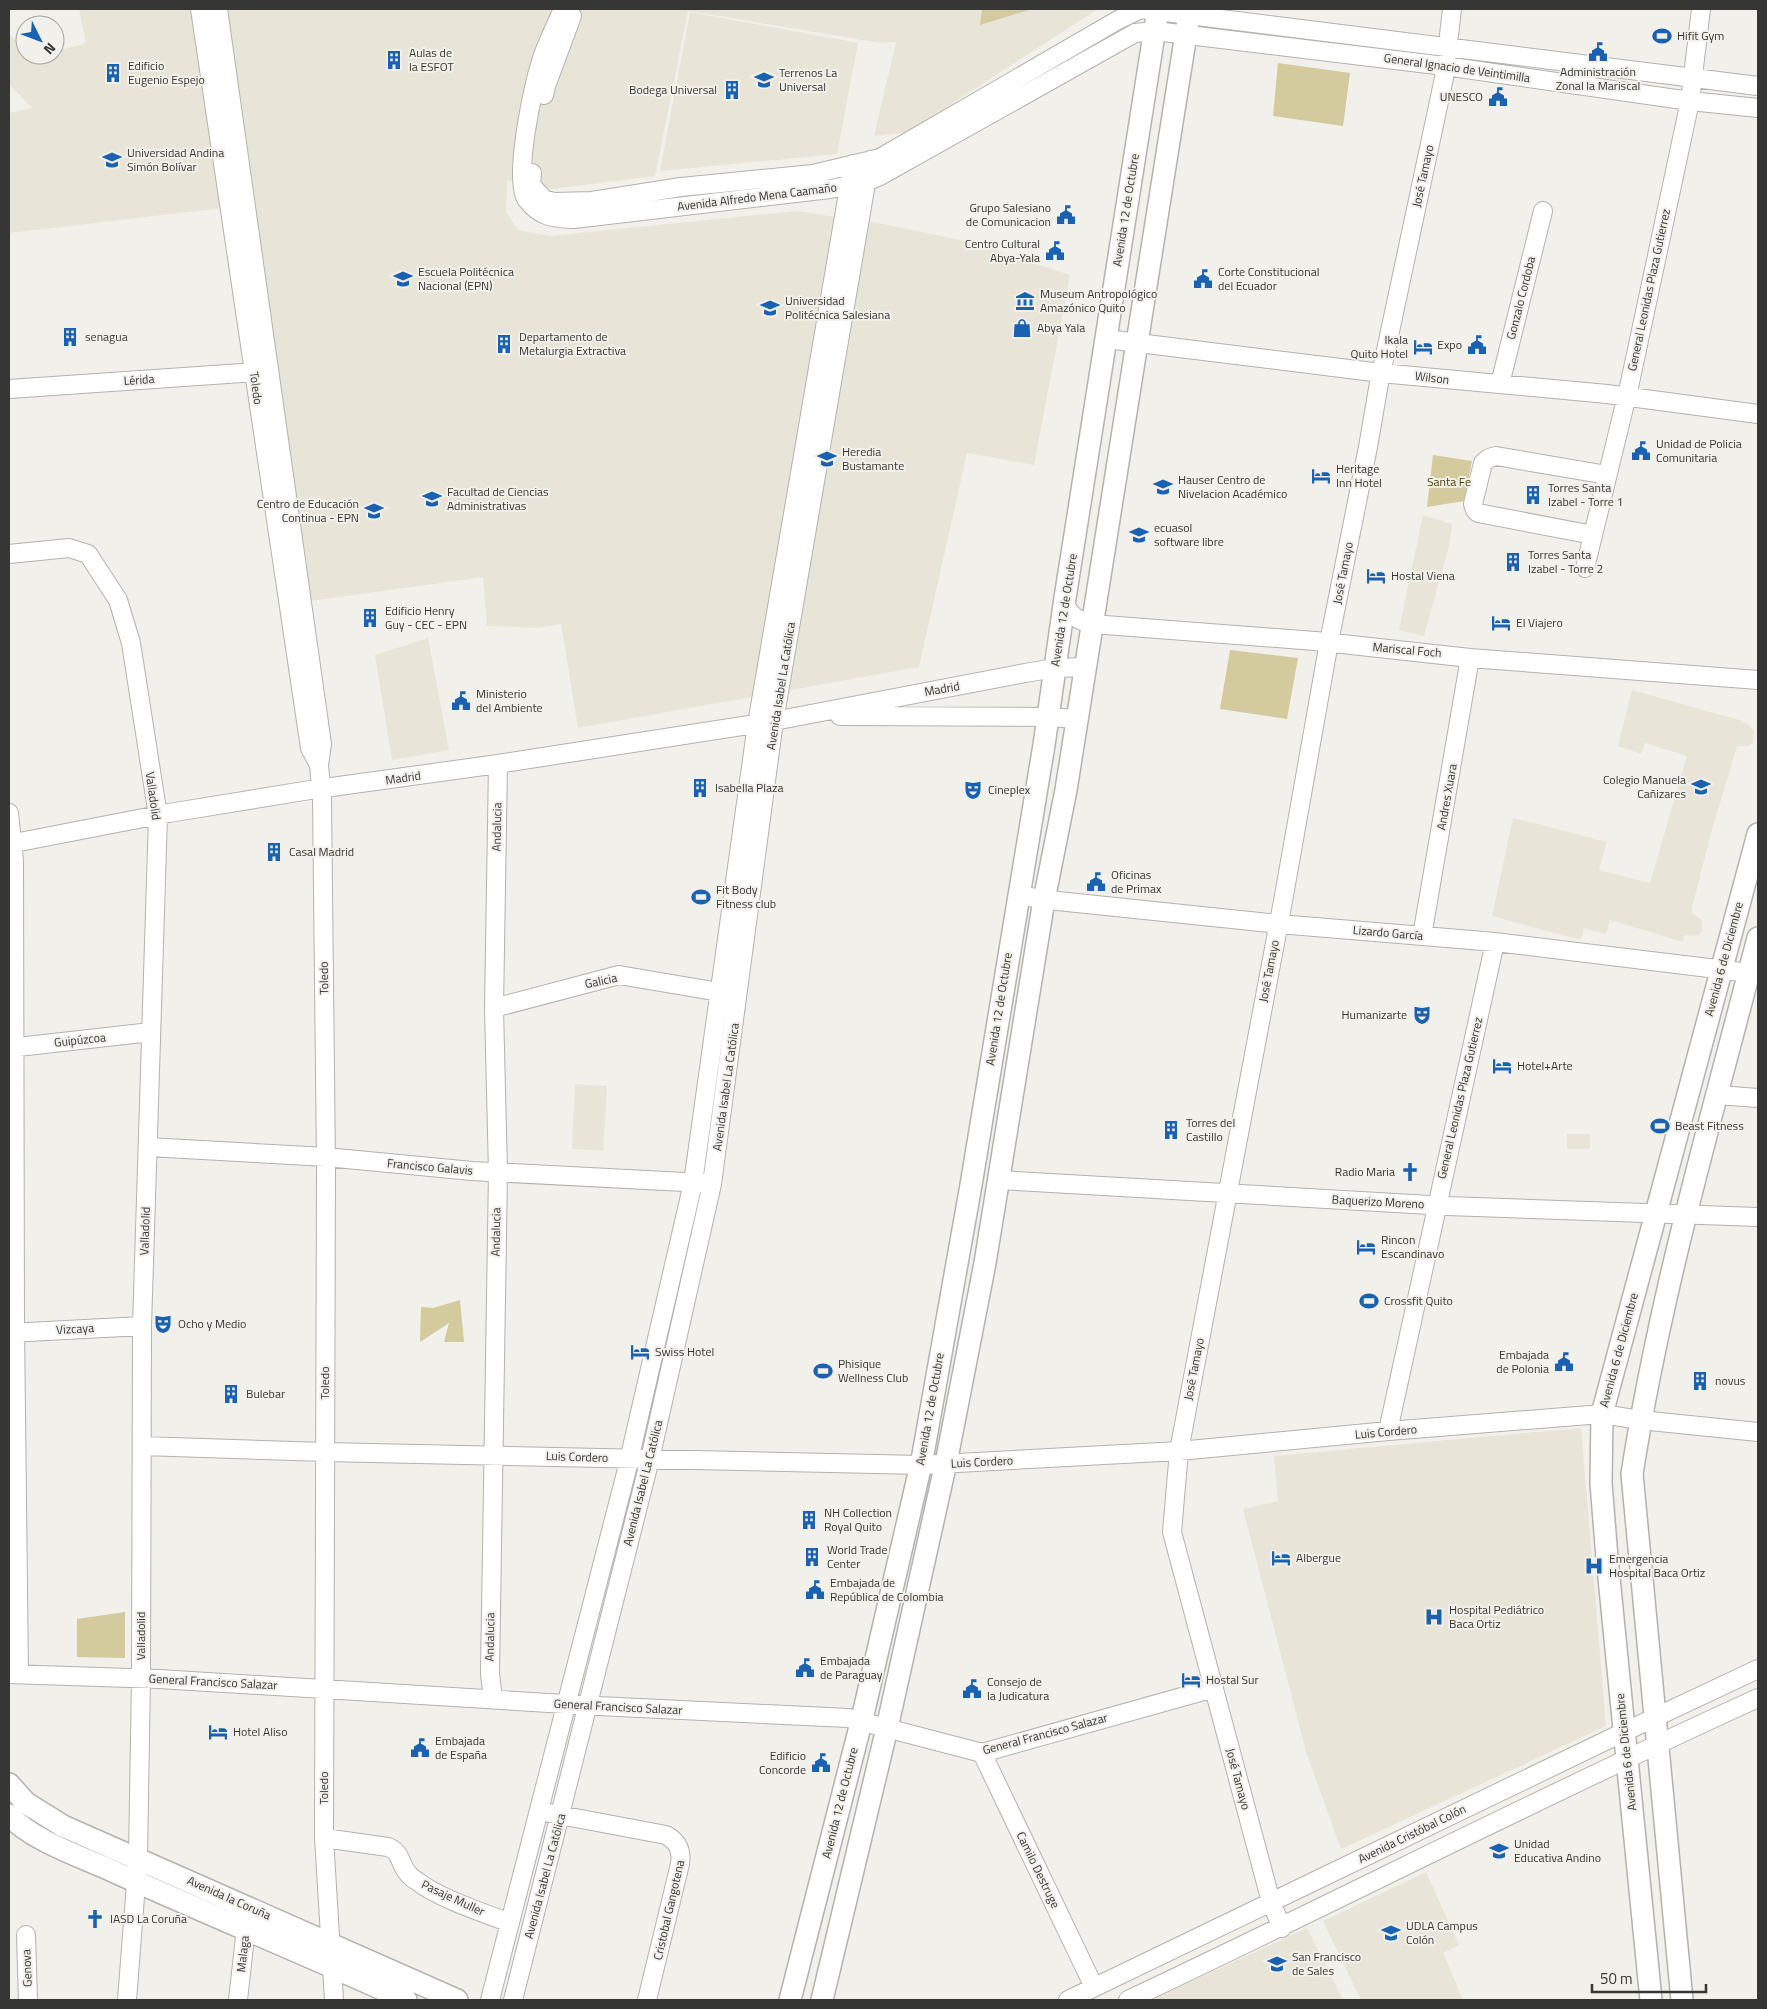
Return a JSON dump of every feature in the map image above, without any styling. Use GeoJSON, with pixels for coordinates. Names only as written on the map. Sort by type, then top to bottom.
{"type":"FeatureCollection","features":[{"type":"Feature","properties":{"kind":"main road","name":"Avenida 12 de Octubre"},"geometry":{"type":"LineString","coordinates":[[822,2000],[886,1728],[945,1464],[985,1263],[1044,900],[1063,808],[1086,667],[1189,12]]}},
{"type":"Feature","properties":{"kind":"main road","name":"Avenida 12 de Octubre"},"geometry":{"type":"LineString","coordinates":[[790,2000],[862,1720],[921,1465],[1048,717],[1064,603],[1157,17]]}},
{"type":"Feature","properties":{"kind":"main road","name":"Avenida 6 de Diciembre"},"geometry":{"type":"LineString","coordinates":[[1651,2000],[1606,1558],[1601,1483],[1602,1414],[1758,834]]}},
{"type":"Feature","properties":{"kind":"main road"},"geometry":{"type":"LineString","coordinates":[[1682,2000],[1632,1474],[1640,1420],[1685,1215],[1717,1096],[1754,974],[1758,938]]}},
{"type":"Feature","properties":{"kind":"main road","name":"Avenida la Coruña"},"geometry":{"type":"LineString","coordinates":[[9,1784],[26,1803],[63,1826],[138,1858],[332,1966],[406,2000]]}},
{"type":"Feature","properties":{"kind":"main road","name":"Avenida la Coruña"},"geometry":{"type":"LineString","coordinates":[[9,1816],[43,1840],[137,1882],[329,1943],[457,2000]]}},
{"type":"Feature","properties":{"kind":"street","name":"Toledo"},"geometry":{"type":"LineString","coordinates":[[200,9],[262,370]]}},
{"type":"Feature","properties":{"kind":"street","name":"Toledo"},"geometry":{"type":"LineString","coordinates":[[218,9],[310,748],[318,765],[322,790],[326,1156],[324,1838],[334,2000]]}},
{"type":"Feature","properties":{"kind":"street"},"geometry":{"type":"LineString","coordinates":[[541,205],[526,199],[522,189],[522,164],[532,94],[542,57],[563,9]]}},
{"type":"Feature","properties":{"kind":"street"},"geometry":{"type":"LineString","coordinates":[[541,205],[531,185],[535,144],[546,86],[574,9]]}},
{"type":"Feature","properties":{"kind":"street","name":"Avenida Alfredo Mena Caamaño"},"geometry":{"type":"LineString","coordinates":[[1141,9],[1157,17],[1135,33],[880,176],[858,183],[765,197],[574,220],[550,218],[541,205],[554,202],[592,201],[681,187],[813,174],[862,162],[880,158],[1118,20],[1141,9]]}},
{"type":"Feature","properties":{"kind":"street","name":"José Tamayo"},"geometry":{"type":"LineString","coordinates":[[1282,1928],[1271,1902],[1172,1532],[1179,1451],[1279,924],[1329,642],[1381,373],[1445,66],[1452,9]]}},
{"type":"Feature","properties":{"kind":"street","name":"General Leonidas Plaza Gutierrez"},"geometry":{"type":"LineString","coordinates":[[1585,568],[1626,396],[1690,102],[1701,9]]}},
{"type":"Feature","properties":{"kind":"street","name":"General Ignacio de Veintimilla"},"geometry":{"type":"LineString","coordinates":[[1157,17],[1189,12],[1447,48],[1758,86]]}},
{"type":"Feature","properties":{"kind":"street","name":"General Ignacio de Veintimilla"},"geometry":{"type":"LineString","coordinates":[[1157,17],[1186,36],[1445,66],[1690,102],[1758,108]]}},
{"type":"Feature","properties":{"kind":"street","name":"Avenida Isabel La Católica"},"geometry":{"type":"LineString","coordinates":[[490,2000],[629,1459],[694,1183],[720,992],[862,162]]}},
{"type":"Feature","properties":{"kind":"street","name":"Gonzalo Cordoba"},"geometry":{"type":"LineString","coordinates":[[1500,384],[1543,211]]}},
{"type":"Feature","properties":{"kind":"street","name":"Wilson"},"geometry":{"type":"LineString","coordinates":[[1106,339],[1381,373],[1626,396],[1758,414]]}},
{"type":"Feature","properties":{"kind":"street","name":"Lérida"},"geometry":{"type":"LineString","coordinates":[[9,389],[262,370]]}},
{"type":"Feature","properties":{"kind":"street"},"geometry":{"type":"LineString","coordinates":[[1593,535],[1478,513],[1473,504],[1483,463],[1489,458],[1496,456],[1607,475]]}},
{"type":"Feature","properties":{"kind":"street","name":"Valladolid"},"geometry":{"type":"LineString","coordinates":[[9,554],[69,548],[88,554],[118,600],[131,643],[158,816],[142,1326],[143,1446],[138,1858],[126,2000]]}},
{"type":"Feature","properties":{"kind":"street","name":"Mariscal Foch"},"geometry":{"type":"LineString","coordinates":[[1064,603],[1076,619],[1092,624],[1329,642],[1470,658],[1758,680]]}},
{"type":"Feature","properties":{"kind":"street","name":"Andres Xuara"},"geometry":{"type":"LineString","coordinates":[[1422,936],[1470,658]]}},
{"type":"Feature","properties":{"kind":"street","name":"Madrid"},"geometry":{"type":"LineString","coordinates":[[11,844],[158,816],[765,723],[1055,668],[1086,667]]}},
{"type":"Feature","properties":{"kind":"street","name":"Madrid"},"geometry":{"type":"LineString","coordinates":[[799,716],[1048,717],[1077,719]]}},
{"type":"Feature","properties":{"kind":"street","name":"Avenida Isabel La Católica"},"geometry":{"type":"LineString","coordinates":[[513,2000],[650,1459],[712,1184],[738,996],[765,723]]}},
{"type":"Feature","properties":{"kind":"street","name":"Andalucia"},"geometry":{"type":"LineString","coordinates":[[493,1699],[490,1674],[498,1172],[494,1008],[498,764]]}},
{"type":"Feature","properties":{"kind":"street"},"geometry":{"type":"LineString","coordinates":[[9,813],[11,844],[14,1673]]}},
{"type":"Feature","properties":{"kind":"street","name":"Lizardo García"},"geometry":{"type":"LineString","coordinates":[[1018,895],[1044,900],[1279,924],[1496,942],[1754,974]]}},
{"type":"Feature","properties":{"kind":"street","name":"General Leonidas Plaza Gutierrez"},"geometry":{"type":"LineString","coordinates":[[1388,1431],[1436,1205],[1496,942]]}},
{"type":"Feature","properties":{"kind":"street","name":"Galicia"},"geometry":{"type":"LineString","coordinates":[[494,1008],[619,976],[738,996]]}},
{"type":"Feature","properties":{"kind":"street","name":"Guipúzcoa"},"geometry":{"type":"LineString","coordinates":[[11,1047],[151,1032]]}},
{"type":"Feature","properties":{"kind":"street"},"geometry":{"type":"LineString","coordinates":[[1717,1096],[1758,1098]]}},
{"type":"Feature","properties":{"kind":"street","name":"Francisco Galavis"},"geometry":{"type":"LineString","coordinates":[[148,1146],[326,1156],[498,1172],[712,1184]]}},
{"type":"Feature","properties":{"kind":"street","name":"Baquerizo Moreno"},"geometry":{"type":"LineString","coordinates":[[999,1180],[1436,1205],[1758,1217]]}},
{"type":"Feature","properties":{"kind":"street","name":"Vizcaya"},"geometry":{"type":"LineString","coordinates":[[12,1332],[142,1326]]}},
{"type":"Feature","properties":{"kind":"street","name":"Luis Cordero"},"geometry":{"type":"LineString","coordinates":[[143,1446],[325,1452],[493,1454],[629,1459],[921,1465],[1179,1451],[1388,1431],[1602,1414],[1640,1420],[1758,1432]]}},
{"type":"Feature","properties":{"kind":"street","name":"Avenida Cristóbal Colón"},"geometry":{"type":"LineString","coordinates":[[1068,2000],[1624,1732],[1758,1670]]}},
{"type":"Feature","properties":{"kind":"street","name":"General Francisco Salazar"},"geometry":{"type":"LineString","coordinates":[[14,1673],[141,1678],[566,1704],[848,1718],[862,1720],[982,1753],[1214,1688]]}},
{"type":"Feature","properties":{"kind":"street"},"geometry":{"type":"LineString","coordinates":[[1128,2000],[1282,1928],[1626,1758],[1758,1698]]}},
{"type":"Feature","properties":{"kind":"street","name":"Camilo Destruge"},"geometry":{"type":"LineString","coordinates":[[982,1753],[1094,1987]]}},
{"type":"Feature","properties":{"kind":"street","name":"Cristobal Gangotena"},"geometry":{"type":"LineString","coordinates":[[539,1810],[666,1835],[673,1839],[678,1846],[681,1854],[680,1864],[647,2000]]}},
{"type":"Feature","properties":{"kind":"street","name":"Pasaje Muller"},"geometry":{"type":"LineString","coordinates":[[324,1838],[395,1849],[401,1858],[405,1870],[417,1882],[510,1923]]}},
{"type":"Feature","properties":{"kind":"street","name":"Malaga"},"geometry":{"type":"LineString","coordinates":[[238,2000],[250,1919]]}},
{"type":"Feature","properties":{"kind":"street","name":"Genova"},"geometry":{"type":"LineString","coordinates":[[26,1935],[28,2000]]}},
{"type":"Feature","properties":{"kind":"shaded area","name":"Universidad Andina Simón Bolívar"},"geometry":{"type":"Polygon","coordinates":[[[79,9],[194,9],[223,208],[9,233],[9,113],[32,108],[9,84],[9,34],[15,39],[15,65],[65,65],[65,49],[86,43],[79,9]]]}},
{"type":"Feature","properties":{"kind":"shaded area"},"geometry":{"type":"Polygon","coordinates":[[[224,9],[1098,9],[908,132],[874,136],[896,42],[881,43],[688,11],[655,176],[552,189],[507,180],[506,212],[518,230],[550,236],[796,211],[878,223],[970,242],[1070,275],[1034,465],[967,453],[919,667],[578,728],[561,624],[538,628],[487,626],[483,577],[303,602],[224,9]]]}},
{"type":"Feature","properties":{"kind":"shaded area","name":"Terrenos La Universal"},"geometry":{"type":"Polygon","coordinates":[[[690,12],[858,43],[837,154],[660,171],[690,12]]]}},
{"type":"Feature","properties":{"kind":"shaded area"},"geometry":{"type":"Polygon","coordinates":[[[1423,515],[1452,524],[1449,546],[1424,636],[1399,630],[1423,515]]]}},
{"type":"Feature","properties":{"kind":"shaded area"},"geometry":{"type":"Polygon","coordinates":[[[428,638],[449,750],[392,760],[375,655],[428,638]]]}},
{"type":"Feature","properties":{"kind":"shaded area","name":"Colegio Manuela Cañizares"},"geometry":{"type":"Polygon","coordinates":[[[1632,690],[1739,720],[1748,724],[1754,732],[1753,742],[1748,746],[1737,746],[1711,833],[1691,912],[1702,920],[1700,934],[1695,936],[1684,935],[1683,942],[1610,920],[1606,934],[1584,928],[1581,940],[1492,916],[1513,818],[1607,842],[1599,870],[1650,883],[1687,756],[1645,743],[1641,754],[1618,746],[1632,690]]]}},
{"type":"Feature","properties":{"kind":"shaded area"},"geometry":{"type":"Polygon","coordinates":[[[575,1084],[607,1086],[603,1151],[572,1149],[575,1084]]]}},
{"type":"Feature","properties":{"kind":"shaded area"},"geometry":{"type":"Polygon","coordinates":[[[1567,1134],[1590,1134],[1590,1149],[1567,1149],[1567,1134]]]}},
{"type":"Feature","properties":{"kind":"shaded area","name":"Hospital Pediátrico Baca Ortiz"},"geometry":{"type":"Polygon","coordinates":[[[1581,1428],[1606,1726],[1341,1849],[1307,1755],[1243,1509],[1278,1501],[1274,1456],[1581,1428]]]}},
{"type":"Feature","properties":{"kind":"shaded area","name":"UDLA Campus Colón"},"geometry":{"type":"Polygon","coordinates":[[[1426,1872],[1459,1945],[1443,1953],[1463,2000],[1361,2000],[1323,1921],[1426,1872]]]}},
{"type":"Feature","properties":{"kind":"shaded area","name":"San Francisco de Sales"},"geometry":{"type":"Polygon","coordinates":[[[1307,1928],[1343,2000],[1151,2000],[1307,1928]]]}},
{"type":"Feature","properties":{"kind":"green space"},"geometry":{"type":"Polygon","coordinates":[[[982,9],[1032,9],[980,25],[982,9]]]}},
{"type":"Feature","properties":{"kind":"green space"},"geometry":{"type":"Polygon","coordinates":[[[1278,63],[1350,73],[1343,126],[1273,116],[1278,63]]]}},
{"type":"Feature","properties":{"kind":"green space","name":"Santa Fe"},"geometry":{"type":"Polygon","coordinates":[[[1433,455],[1472,461],[1464,501],[1427,507],[1433,455]]]}},
{"type":"Feature","properties":{"kind":"green space"},"geometry":{"type":"Polygon","coordinates":[[[1230,650],[1298,658],[1287,719],[1220,709],[1230,650]]]}},
{"type":"Feature","properties":{"kind":"green space"},"geometry":{"type":"Polygon","coordinates":[[[460,1300],[464,1342],[444,1342],[449,1323],[420,1342],[421,1307],[433,1308],[460,1300]]]}},
{"type":"Feature","properties":{"kind":"green space"},"geometry":{"type":"Polygon","coordinates":[[[125,1612],[125,1658],[77,1657],[77,1619],[125,1612]]]}},
{"type":"Feature","properties":{"kind":"place","name":"Hifit Gym"},"geometry":{"type":"Point","coordinates":[1662,36]}},
{"type":"Feature","properties":{"kind":"place","name":"Administración Zonal la Mariscal"},"geometry":{"type":"Point","coordinates":[1598,52]}},
{"type":"Feature","properties":{"kind":"place","name":"Aulas de la ESFOT"},"geometry":{"type":"Point","coordinates":[394,60]}},
{"type":"Feature","properties":{"kind":"place","name":"Edificio Eugenio Espejo"},"geometry":{"type":"Point","coordinates":[113,73]}},
{"type":"Feature","properties":{"kind":"place","name":"Terrenos La Universal"},"geometry":{"type":"Point","coordinates":[764,80]}},
{"type":"Feature","properties":{"kind":"place","name":"Bodega Universal"},"geometry":{"type":"Point","coordinates":[732,90]}},
{"type":"Feature","properties":{"kind":"place","name":"UNESCO"},"geometry":{"type":"Point","coordinates":[1498,97]}},
{"type":"Feature","properties":{"kind":"place","name":"Universidad Andina Simón Bolívar"},"geometry":{"type":"Point","coordinates":[112,160]}},
{"type":"Feature","properties":{"kind":"place","name":"Grupo Salesiano de Comunicacion"},"geometry":{"type":"Point","coordinates":[1066,215]}},
{"type":"Feature","properties":{"kind":"place","name":"Centro Cultural Abya-Yala"},"geometry":{"type":"Point","coordinates":[1055,251]}},
{"type":"Feature","properties":{"kind":"place","name":"Escuela Politécnica Nacional (EPN)"},"geometry":{"type":"Point","coordinates":[403,279]}},
{"type":"Feature","properties":{"kind":"place","name":"Corte Constitucional del Ecuador"},"geometry":{"type":"Point","coordinates":[1203,279]}},
{"type":"Feature","properties":{"kind":"place","name":"Museum Antropológico Amazónico Quito"},"geometry":{"type":"Point","coordinates":[1025,301]}},
{"type":"Feature","properties":{"kind":"place","name":"Universidad Politécnica Salesiana"},"geometry":{"type":"Point","coordinates":[770,308]}},
{"type":"Feature","properties":{"kind":"place","name":"Abya Yala"},"geometry":{"type":"Point","coordinates":[1022,328]}},
{"type":"Feature","properties":{"kind":"place","name":"senagua"},"geometry":{"type":"Point","coordinates":[70,337]}},
{"type":"Feature","properties":{"kind":"place","name":"Departamento de Metalurgia Extractiva"},"geometry":{"type":"Point","coordinates":[504,344]}},
{"type":"Feature","properties":{"kind":"place","name":"Expo"},"geometry":{"type":"Point","coordinates":[1477,345]}},
{"type":"Feature","properties":{"kind":"place","name":"Ikala Quito Hotel"},"geometry":{"type":"Point","coordinates":[1423,347]}},
{"type":"Feature","properties":{"kind":"place","name":"Unidad de Policia Comunitaria"},"geometry":{"type":"Point","coordinates":[1641,451]}},
{"type":"Feature","properties":{"kind":"place","name":"Heredia Bustamante"},"geometry":{"type":"Point","coordinates":[827,459]}},
{"type":"Feature","properties":{"kind":"place","name":"Heritage Inn Hotel"},"geometry":{"type":"Point","coordinates":[1321,476]}},
{"type":"Feature","properties":{"kind":"place","name":"Hauser Centro de Nivelacion Académico"},"geometry":{"type":"Point","coordinates":[1163,487]}},
{"type":"Feature","properties":{"kind":"place","name":"Torres Santa Izabel - Torre 1"},"geometry":{"type":"Point","coordinates":[1533,495]}},
{"type":"Feature","properties":{"kind":"place","name":"Facultad de Ciencias Administrativas"},"geometry":{"type":"Point","coordinates":[432,499]}},
{"type":"Feature","properties":{"kind":"place","name":"Centro de Educación Continua - EPN"},"geometry":{"type":"Point","coordinates":[374,511]}},
{"type":"Feature","properties":{"kind":"place","name":"ecuasol software libre"},"geometry":{"type":"Point","coordinates":[1139,535]}},
{"type":"Feature","properties":{"kind":"place","name":"Torres Santa Izabel - Torre 2"},"geometry":{"type":"Point","coordinates":[1513,562]}},
{"type":"Feature","properties":{"kind":"place","name":"Hostal Viena"},"geometry":{"type":"Point","coordinates":[1376,576]}},
{"type":"Feature","properties":{"kind":"place","name":"Edificio Henry Guy - CEC - EPN"},"geometry":{"type":"Point","coordinates":[370,618]}},
{"type":"Feature","properties":{"kind":"place","name":"El Viajero"},"geometry":{"type":"Point","coordinates":[1501,623]}},
{"type":"Feature","properties":{"kind":"place","name":"Ministerio del Ambiente"},"geometry":{"type":"Point","coordinates":[461,701]}},
{"type":"Feature","properties":{"kind":"place","name":"Colegio Manuela Cañizares"},"geometry":{"type":"Point","coordinates":[1701,787]}},
{"type":"Feature","properties":{"kind":"place","name":"Isabella Plaza"},"geometry":{"type":"Point","coordinates":[700,788]}},
{"type":"Feature","properties":{"kind":"place","name":"Cineplex"},"geometry":{"type":"Point","coordinates":[973,790]}},
{"type":"Feature","properties":{"kind":"place","name":"Casal Madrid"},"geometry":{"type":"Point","coordinates":[274,852]}},
{"type":"Feature","properties":{"kind":"place","name":"Oficinas de Primax"},"geometry":{"type":"Point","coordinates":[1096,882]}},
{"type":"Feature","properties":{"kind":"place","name":"Fit Body Fitness club"},"geometry":{"type":"Point","coordinates":[701,897]}},
{"type":"Feature","properties":{"kind":"place","name":"Humanizarte"},"geometry":{"type":"Point","coordinates":[1422,1015]}},
{"type":"Feature","properties":{"kind":"place","name":"Hotel+Arte"},"geometry":{"type":"Point","coordinates":[1502,1066]}},
{"type":"Feature","properties":{"kind":"place","name":"Beast Fitness"},"geometry":{"type":"Point","coordinates":[1660,1126]}},
{"type":"Feature","properties":{"kind":"place","name":"Torres del Castillo"},"geometry":{"type":"Point","coordinates":[1171,1130]}},
{"type":"Feature","properties":{"kind":"place","name":"Radio Maria"},"geometry":{"type":"Point","coordinates":[1410,1172]}},
{"type":"Feature","properties":{"kind":"place","name":"Rincon Escandinavo"},"geometry":{"type":"Point","coordinates":[1366,1247]}},
{"type":"Feature","properties":{"kind":"place","name":"Crossfit Quito"},"geometry":{"type":"Point","coordinates":[1369,1301]}},
{"type":"Feature","properties":{"kind":"place","name":"Ocho y Medio"},"geometry":{"type":"Point","coordinates":[163,1324]}},
{"type":"Feature","properties":{"kind":"place","name":"Swiss Hotel"},"geometry":{"type":"Point","coordinates":[640,1352]}},
{"type":"Feature","properties":{"kind":"place","name":"Embajada de Polonia"},"geometry":{"type":"Point","coordinates":[1564,1362]}},
{"type":"Feature","properties":{"kind":"place","name":"Phisique Wellness Club"},"geometry":{"type":"Point","coordinates":[823,1371]}},
{"type":"Feature","properties":{"kind":"place","name":"novus"},"geometry":{"type":"Point","coordinates":[1700,1381]}},
{"type":"Feature","properties":{"kind":"place","name":"Bulebar"},"geometry":{"type":"Point","coordinates":[231,1394]}},
{"type":"Feature","properties":{"kind":"place","name":"NH Collection Royal Quito"},"geometry":{"type":"Point","coordinates":[809,1520]}},
{"type":"Feature","properties":{"kind":"place","name":"World Trade Center"},"geometry":{"type":"Point","coordinates":[812,1557]}},
{"type":"Feature","properties":{"kind":"place","name":"Albergue"},"geometry":{"type":"Point","coordinates":[1281,1558]}},
{"type":"Feature","properties":{"kind":"place","name":"Emergencia Hospital Baca Ortiz"},"geometry":{"type":"Point","coordinates":[1594,1566]}},
{"type":"Feature","properties":{"kind":"place","name":"Embajada de República de Colombia"},"geometry":{"type":"Point","coordinates":[815,1590]}},
{"type":"Feature","properties":{"kind":"place","name":"Hospital Pediátrico Baca Ortiz"},"geometry":{"type":"Point","coordinates":[1434,1617]}},
{"type":"Feature","properties":{"kind":"place","name":"Embajada de Paraguay"},"geometry":{"type":"Point","coordinates":[805,1668]}},
{"type":"Feature","properties":{"kind":"place","name":"Hostal Sur"},"geometry":{"type":"Point","coordinates":[1191,1680]}},
{"type":"Feature","properties":{"kind":"place","name":"Consejo de la Judicatura"},"geometry":{"type":"Point","coordinates":[972,1689]}},
{"type":"Feature","properties":{"kind":"place","name":"Hotel Aliso"},"geometry":{"type":"Point","coordinates":[218,1732]}},
{"type":"Feature","properties":{"kind":"place","name":"Embajada de España"},"geometry":{"type":"Point","coordinates":[420,1748]}},
{"type":"Feature","properties":{"kind":"place","name":"Edificio Concorde"},"geometry":{"type":"Point","coordinates":[821,1763]}},
{"type":"Feature","properties":{"kind":"place","name":"Unidad Educativa Andino"},"geometry":{"type":"Point","coordinates":[1499,1851]}},
{"type":"Feature","properties":{"kind":"place","name":"IASD La Coruña"},"geometry":{"type":"Point","coordinates":[95,1919]}},
{"type":"Feature","properties":{"kind":"place","name":"UDLA Campus Colón"},"geometry":{"type":"Point","coordinates":[1391,1933]}},
{"type":"Feature","properties":{"kind":"place","name":"San Francisco de Sales"},"geometry":{"type":"Point","coordinates":[1277,1964]}}]}
